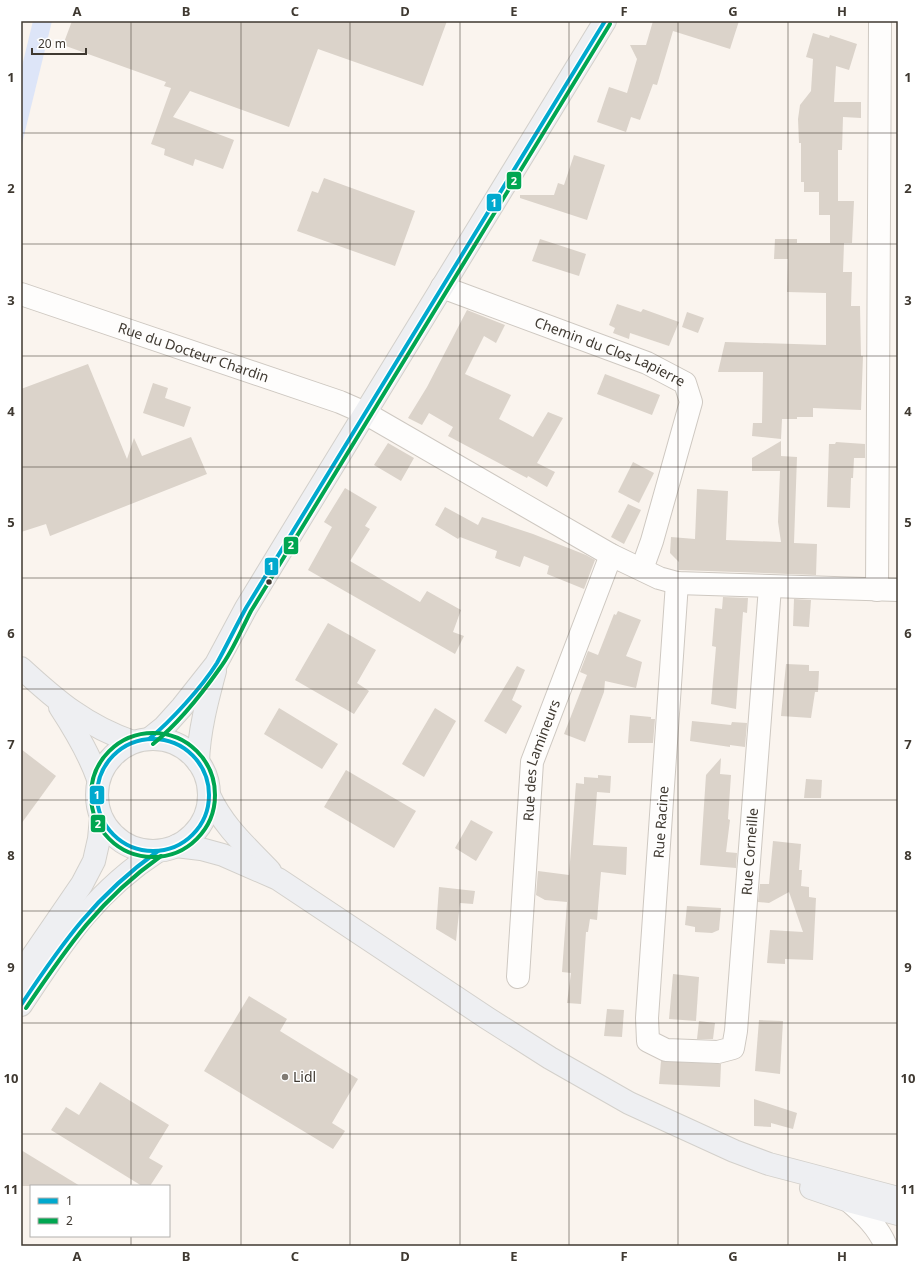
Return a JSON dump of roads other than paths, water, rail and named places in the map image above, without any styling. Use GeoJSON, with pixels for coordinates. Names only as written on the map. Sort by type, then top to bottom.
{"type":"FeatureCollection","features":[{"type":"Feature","properties":{"kind":"main road"},"geometry":{"type":"LineString","coordinates":[[605,21],[249,603],[216,664],[182,707],[164,726],[141,740],[121,748],[111,756],[98,779],[96,792],[97,805],[101,818],[114,837],[135,849],[201,849],[223,855],[278,879],[550,1058],[629,1103],[734,1151],[769,1164],[898,1198]]}},
{"type":"Feature","properties":{"kind":"main road"},"geometry":{"type":"LineString","coordinates":[[198,762],[199,742],[203,719],[216,664]]}},
{"type":"Feature","properties":{"kind":"main road"},"geometry":{"type":"LineString","coordinates":[[21,668],[55,699],[93,724],[113,735],[141,740],[164,740],[177,744],[189,752],[204,772],[209,796],[217,813],[236,836],[278,879]]}},
{"type":"Feature","properties":{"kind":"main road"},"geometry":{"type":"LineString","coordinates":[[55,699],[79,737],[93,763],[98,779]]}},
{"type":"Feature","properties":{"kind":"main road"},"geometry":{"type":"LineString","coordinates":[[21,1005],[66,939],[91,906],[122,877],[167,849],[187,840],[196,831],[208,808],[209,796]]}},
{"type":"Feature","properties":{"kind":"main road"},"geometry":{"type":"LineString","coordinates":[[21,972],[82,884],[94,861],[99,839],[101,818]]}},
{"type":"Feature","properties":{"kind":"main road"},"geometry":{"type":"LineString","coordinates":[[769,1164],[808,1187],[850,1201],[898,1214]]}},
{"type":"Feature","properties":{"kind":"street"},"geometry":{"type":"LineString","coordinates":[[365,413],[611,555],[659,578],[678,583],[888,590],[883,24]]}},
{"type":"Feature","properties":{"kind":"street","name":"Chemin du Clos Lapierre"},"geometry":{"type":"LineString","coordinates":[[442,287],[647,364],[685,383],[691,402],[652,541],[642,569]]}},
{"type":"Feature","properties":{"kind":"street","name":"Rue du Docteur Chardin"},"geometry":{"type":"LineString","coordinates":[[21,294],[340,402],[365,413]]}},
{"type":"Feature","properties":{"kind":"street","name":"Rue des Lamineurs"},"geometry":{"type":"LineString","coordinates":[[518,977],[532,762],[611,555]]}},
{"type":"Feature","properties":{"kind":"street","name":"Rue Racine"},"geometry":{"type":"LineString","coordinates":[[666,1050],[648,1041],[647,1018],[678,583]]}},
{"type":"Feature","properties":{"kind":"street","name":"Rue Corneille"},"geometry":{"type":"LineString","coordinates":[[666,1050],[718,1052],[733,1048],[736,1031],[770,587]]}},
{"type":"Feature","properties":{"kind":"street"},"geometry":{"type":"LineString","coordinates":[[850,1201],[867,1216],[881,1233],[886,1246]]}},
{"type":"Feature","properties":{"kind":"water"},"geometry":{"type":"Polygon","coordinates":[[[33,21],[52,21],[21,148],[21,70],[33,21]]]}},
{"type":"Feature","properties":{"kind":"place","name":"Lidl"},"geometry":{"type":"Point","coordinates":[285,1077]}}]}
